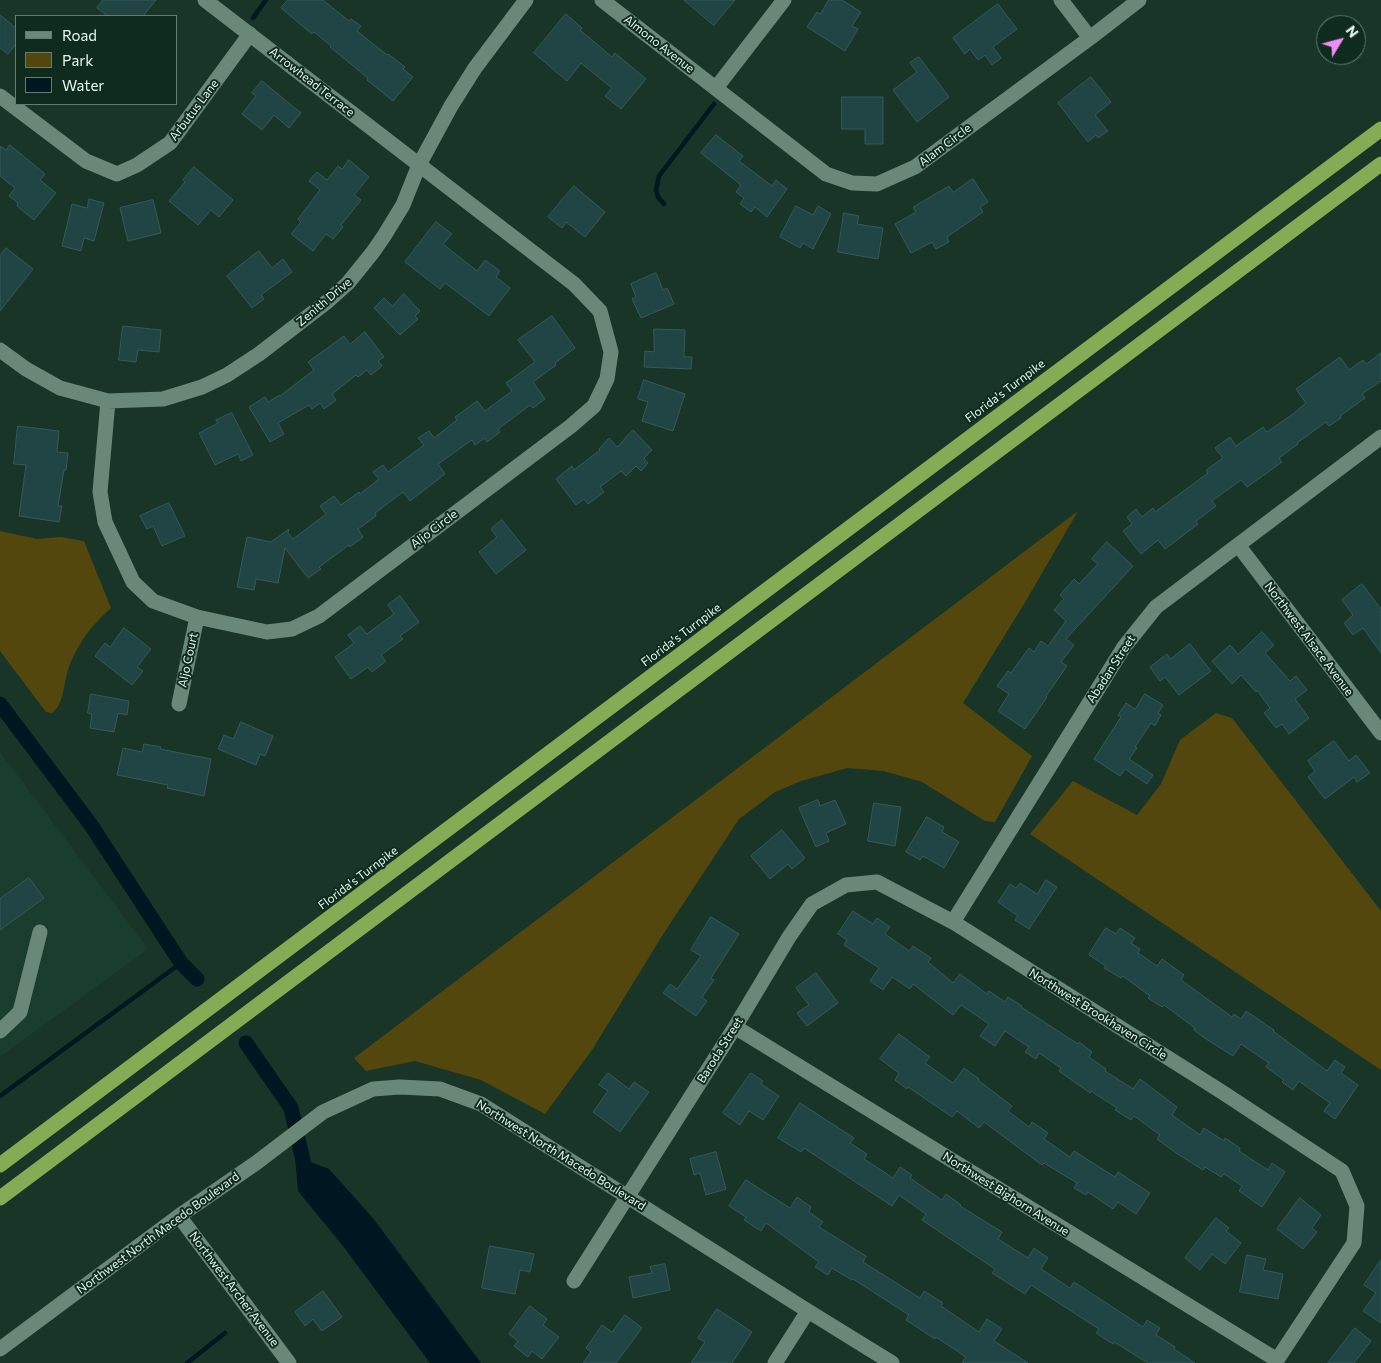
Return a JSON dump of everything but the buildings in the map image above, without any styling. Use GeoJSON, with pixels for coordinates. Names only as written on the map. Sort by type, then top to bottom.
{"type":"FeatureCollection","features":[{"type":"Feature","properties":{"kind":"highway","name":"Florida's Turnpike"},"geometry":{"type":"LineString","coordinates":[[0,1164],[1381,128]]}},
{"type":"Feature","properties":{"kind":"highway"},"geometry":{"type":"LineString","coordinates":[[0,1198],[1381,164]]}},
{"type":"Feature","properties":{"kind":"street","name":"Arrowhead Terrace"},"geometry":{"type":"LineString","coordinates":[[205,0],[419,165]]}},
{"type":"Feature","properties":{"kind":"street","name":"Zenith Drive"},"geometry":{"type":"LineString","coordinates":[[0,350],[26,369],[60,388],[108,401],[162,399],[202,387],[227,375],[259,354],[328,301],[348,283],[384,236],[403,205],[419,165],[451,106],[475,68],[526,0]]}},
{"type":"Feature","properties":{"kind":"street","name":"Almono Avenue"},"geometry":{"type":"LineString","coordinates":[[602,0],[716,88]]}},
{"type":"Feature","properties":{"kind":"street"},"geometry":{"type":"LineString","coordinates":[[716,88],[784,0]]}},
{"type":"Feature","properties":{"kind":"street"},"geometry":{"type":"LineString","coordinates":[[1061,0],[1090,38]]}},
{"type":"Feature","properties":{"kind":"street","name":"Alam Circle"},"geometry":{"type":"LineString","coordinates":[[716,88],[826,174],[852,183],[877,184],[915,168],[1139,0]]}},
{"type":"Feature","properties":{"kind":"street","name":"Arbutus Lane"},"geometry":{"type":"LineString","coordinates":[[0,96],[86,161],[117,174],[137,165],[170,143],[250,34]]}},
{"type":"Feature","properties":{"kind":"street","name":"Aljo Circle"},"geometry":{"type":"LineString","coordinates":[[108,401],[100,492],[105,522],[133,582],[153,601],[197,617],[267,632],[292,630],[319,616],[563,432],[594,406],[607,379],[610,352],[600,311],[574,284],[419,165]]}},
{"type":"Feature","properties":{"kind":"street","name":"Abadan Street"},"geometry":{"type":"LineString","coordinates":[[953,922],[1124,647],[1156,607],[1381,437]]}},
{"type":"Feature","properties":{"kind":"street","name":"Northwest Alsace Avenue"},"geometry":{"type":"LineString","coordinates":[[1238,545],[1381,733]]}},
{"type":"Feature","properties":{"kind":"street","name":"Aljo Court"},"geometry":{"type":"LineString","coordinates":[[179,704],[197,617]]}},
{"type":"Feature","properties":{"kind":"street","name":"Northwest Brookhaven Circle"},"geometry":{"type":"LineString","coordinates":[[812,904],[846,885],[877,882],[953,922],[1222,1092],[1342,1171],[1357,1206],[1354,1243],[1276,1362]]}},
{"type":"Feature","properties":{"kind":"street","name":"Baroda Street"},"geometry":{"type":"LineString","coordinates":[[574,1281],[735,1027],[789,937],[812,904]]}},
{"type":"Feature","properties":{"kind":"street"},"geometry":{"type":"LineString","coordinates":[[0,1031],[20,1012],[40,932]]}},
{"type":"Feature","properties":{"kind":"street","name":"Northwest Bighorn Avenue"},"geometry":{"type":"LineString","coordinates":[[735,1027],[1276,1362]]}},
{"type":"Feature","properties":{"kind":"street","name":"Northwest North Macedo Boulevard"},"geometry":{"type":"LineString","coordinates":[[0,1349],[323,1112],[373,1089],[400,1088],[440,1089],[481,1104],[892,1363]]}},
{"type":"Feature","properties":{"kind":"street","name":"Northwest Archer Avenue"},"geometry":{"type":"LineString","coordinates":[[179,1216],[289,1363]]}},
{"type":"Feature","properties":{"kind":"street"},"geometry":{"type":"LineString","coordinates":[[775,1363],[808,1311]]}},
{"type":"Feature","properties":{"kind":"shaded area"},"geometry":{"type":"Polygon","coordinates":[[[0,752],[148,949],[0,1057],[0,752]]]}},
{"type":"Feature","properties":{"kind":"green space"},"geometry":{"type":"Polygon","coordinates":[[[1078,511],[963,703],[1032,756],[995,822],[985,821],[922,782],[884,771],[847,768],[801,781],[775,792],[739,819],[662,936],[592,1050],[545,1114],[481,1080],[415,1061],[366,1071],[354,1058],[1078,511]]]}},
{"type":"Feature","properties":{"kind":"green space"},"geometry":{"type":"Polygon","coordinates":[[[0,531],[37,539],[61,537],[84,541],[111,608],[89,630],[77,649],[69,667],[61,700],[52,713],[46,712],[0,651],[0,531]]]}},
{"type":"Feature","properties":{"kind":"green space"},"geometry":{"type":"Polygon","coordinates":[[[1216,713],[1232,718],[1381,911],[1381,1070],[1030,834],[1073,781],[1137,815],[1161,784],[1180,740],[1216,713]]]}},
{"type":"Feature","properties":{"kind":"water"},"geometry":{"type":"Polygon","coordinates":[[[295,1156],[329,1169],[372,1217],[481,1363],[430,1363],[343,1246],[298,1191],[295,1156]]]}},
{"type":"Feature","properties":{"kind":"waterway"},"geometry":{"type":"LineString","coordinates":[[253,18],[266,0]]}},
{"type":"Feature","properties":{"kind":"waterway"},"geometry":{"type":"LineString","coordinates":[[664,204],[658,197],[656,190],[659,176],[714,104]]}},
{"type":"Feature","properties":{"kind":"waterway"},"geometry":{"type":"LineString","coordinates":[[0,704],[91,825],[181,963],[197,979]]}},
{"type":"Feature","properties":{"kind":"waterway"},"geometry":{"type":"LineString","coordinates":[[0,1096],[181,963]]}},
{"type":"Feature","properties":{"kind":"waterway"},"geometry":{"type":"LineString","coordinates":[[246,1043],[291,1108],[307,1178]]}},
{"type":"Feature","properties":{"kind":"waterway"},"geometry":{"type":"LineString","coordinates":[[187,1363],[225,1333]]}}]}
